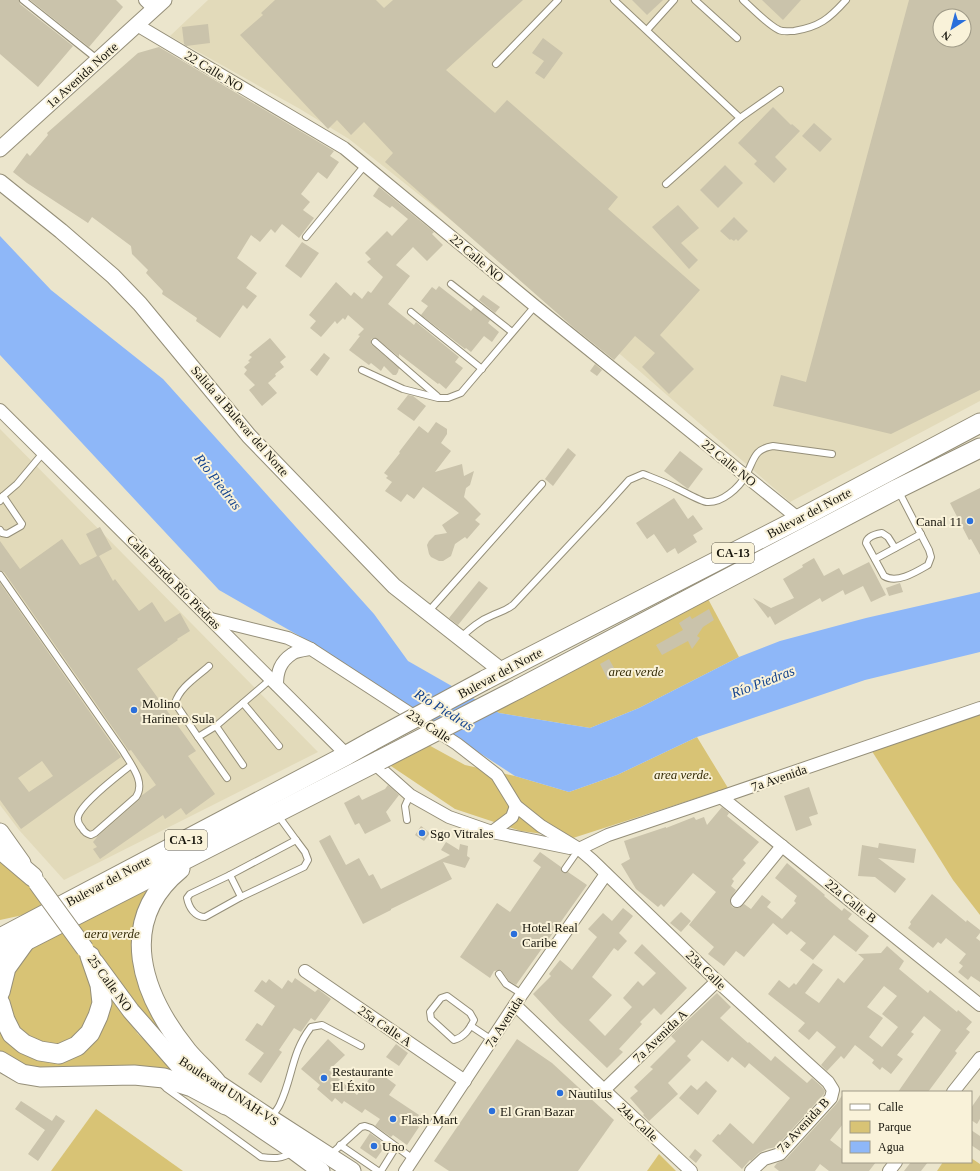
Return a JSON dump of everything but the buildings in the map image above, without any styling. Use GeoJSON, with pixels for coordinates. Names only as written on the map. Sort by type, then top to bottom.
{"type":"FeatureCollection","features":[{"type":"Feature","properties":{"kind":"highway","name":"Bulevar del Norte"},"geometry":{"type":"LineString","coordinates":[[0,938],[347,755],[502,671],[799,519],[980,423]]}},
{"type":"Feature","properties":{"kind":"highway","name":"Bulevar del Norte"},"geometry":{"type":"LineString","coordinates":[[0,954],[377,762],[897,489],[980,448]]}},
{"type":"Feature","properties":{"kind":"highway"},"geometry":{"type":"LineString","coordinates":[[0,849],[35,880]]}},
{"type":"Feature","properties":{"kind":"highway"},"geometry":{"type":"LineString","coordinates":[[201,852],[169,878],[156,894],[148,909],[140,943],[142,963],[150,992],[162,1015],[188,1052],[216,1082]]}},
{"type":"Feature","properties":{"kind":"highway"},"geometry":{"type":"LineString","coordinates":[[0,926],[33,921]]}},
{"type":"Feature","properties":{"kind":"highway"},"geometry":{"type":"LineString","coordinates":[[0,992],[6,968],[25,942]]}},
{"type":"Feature","properties":{"kind":"highway"},"geometry":{"type":"LineString","coordinates":[[0,1003],[5,1020],[12,1034],[24,1044],[40,1051],[59,1054],[77,1046],[90,1033],[98,1016],[102,1002],[100,985],[88,952]]}},
{"type":"Feature","properties":{"kind":"highway"},"geometry":{"type":"LineString","coordinates":[[0,1061],[22,1074],[40,1076],[134,1075],[164,1078],[192,1088],[226,1105]]}},
{"type":"Feature","properties":{"kind":"main road","name":"25 Calle NO"},"geometry":{"type":"LineString","coordinates":[[0,832],[131,1011],[168,1052]]}},
{"type":"Feature","properties":{"kind":"main road","name":"Boulevard UNAH-VS"},"geometry":{"type":"LineString","coordinates":[[168,1052],[185,1060],[270,1118],[334,1150],[352,1171]]}},
{"type":"Feature","properties":{"kind":"main road","name":"Boulevard UNAH-VS"},"geometry":{"type":"LineString","coordinates":[[168,1052],[180,1067],[226,1105],[321,1171]]}},
{"type":"Feature","properties":{"kind":"street","name":"1a Avenida Norte"},"geometry":{"type":"LineString","coordinates":[[0,150],[137,25],[154,3]]}},
{"type":"Feature","properties":{"kind":"street","name":"22 Calle NO"},"geometry":{"type":"LineString","coordinates":[[137,25],[344,148],[535,306],[799,519]]}},
{"type":"Feature","properties":{"kind":"street","name":"Salida al Bulevar del Norte"},"geometry":{"type":"LineString","coordinates":[[0,182],[61,231],[113,276],[140,304],[249,436],[394,586],[502,671]]}},
{"type":"Feature","properties":{"kind":"street","name":"Calle Bordo Río Piedras"},"geometry":{"type":"LineString","coordinates":[[0,410],[347,755]]}},
{"type":"Feature","properties":{"kind":"street","name":"23a Calle"},"geometry":{"type":"LineString","coordinates":[[211,619],[288,638],[311,648],[457,744],[498,775],[516,806],[541,826],[579,850],[606,874],[717,981],[828,1082],[833,1090]]}},
{"type":"Feature","properties":{"kind":"street"},"geometry":{"type":"LineString","coordinates":[[274,682],[280,666],[292,653],[311,648]]}},
{"type":"Feature","properties":{"kind":"street","name":"7a Avenida"},"geometry":{"type":"LineString","coordinates":[[579,850],[608,835],[980,708]]}},
{"type":"Feature","properties":{"kind":"street","name":"23a Calle"},"geometry":{"type":"LineString","coordinates":[[377,762],[410,795],[449,817],[492,832],[579,850]]}},
{"type":"Feature","properties":{"kind":"street","name":"22a Calle B"},"geometry":{"type":"LineString","coordinates":[[721,797],[980,1005]]}},
{"type":"Feature","properties":{"kind":"street"},"geometry":{"type":"LineString","coordinates":[[492,832],[512,817],[516,806]]}},
{"type":"Feature","properties":{"kind":"street"},"geometry":{"type":"LineString","coordinates":[[737,901],[782,846]]}},
{"type":"Feature","properties":{"kind":"street","name":"7a Avenida"},"geometry":{"type":"LineString","coordinates":[[405,1171],[522,994],[606,874]]}},
{"type":"Feature","properties":{"kind":"street","name":"25a Calle A"},"geometry":{"type":"LineString","coordinates":[[305,971],[465,1081]]}},
{"type":"Feature","properties":{"kind":"street","name":"7a Avenida A"},"geometry":{"type":"LineString","coordinates":[[604,1090],[717,981]]}},
{"type":"Feature","properties":{"kind":"street","name":"24a Calle"},"geometry":{"type":"LineString","coordinates":[[516,1005],[691,1171]]}},
{"type":"Feature","properties":{"kind":"street"},"geometry":{"type":"LineString","coordinates":[[954,1091],[980,1058]]}},
{"type":"Feature","properties":{"kind":"street","name":"7a Avenida B"},"geometry":{"type":"LineString","coordinates":[[751,1171],[764,1159],[780,1154],[831,1098],[833,1090]]}},
{"type":"Feature","properties":{"kind":"street"},"geometry":{"type":"LineString","coordinates":[[889,1171],[895,1163]]}},
{"type":"Feature","properties":{"kind":"lane"},"geometry":{"type":"LineString","coordinates":[[23,0],[98,60]]}},
{"type":"Feature","properties":{"kind":"lane"},"geometry":{"type":"LineString","coordinates":[[496,64],[558,0]]}},
{"type":"Feature","properties":{"kind":"lane"},"geometry":{"type":"LineString","coordinates":[[614,0],[740,118]]}},
{"type":"Feature","properties":{"kind":"lane"},"geometry":{"type":"LineString","coordinates":[[647,30],[674,0]]}},
{"type":"Feature","properties":{"kind":"lane"},"geometry":{"type":"LineString","coordinates":[[695,0],[737,38]]}},
{"type":"Feature","properties":{"kind":"lane"},"geometry":{"type":"LineString","coordinates":[[743,0],[779,30],[788,32],[803,30],[819,25],[846,0]]}},
{"type":"Feature","properties":{"kind":"lane"},"geometry":{"type":"LineString","coordinates":[[666,184],[740,118],[780,90]]}},
{"type":"Feature","properties":{"kind":"lane"},"geometry":{"type":"LineString","coordinates":[[306,237],[365,165]]}},
{"type":"Feature","properties":{"kind":"lane"},"geometry":{"type":"LineString","coordinates":[[451,284],[512,332]]}},
{"type":"Feature","properties":{"kind":"lane"},"geometry":{"type":"LineString","coordinates":[[362,370],[403,389],[438,398],[448,398],[461,393],[535,306]]}},
{"type":"Feature","properties":{"kind":"lane"},"geometry":{"type":"LineString","coordinates":[[412,312],[482,369]]}},
{"type":"Feature","properties":{"kind":"lane"},"geometry":{"type":"LineString","coordinates":[[375,342],[438,398]]}},
{"type":"Feature","properties":{"kind":"lane"},"geometry":{"type":"LineString","coordinates":[[460,638],[478,623],[493,615],[505,612],[513,605],[629,480],[643,474],[672,486],[706,503],[718,500],[732,492],[745,476],[753,456],[764,447],[772,446],[832,454]]}},
{"type":"Feature","properties":{"kind":"lane"},"geometry":{"type":"LineString","coordinates":[[0,530],[2,533],[7,534],[21,526],[22,524],[1,498],[17,484],[43,452]]}},
{"type":"Feature","properties":{"kind":"lane"},"geometry":{"type":"LineString","coordinates":[[427,613],[542,484]]}},
{"type":"Feature","properties":{"kind":"lane"},"geometry":{"type":"LineString","coordinates":[[895,548],[888,537],[882,533],[868,538],[866,542],[884,576],[888,579],[895,579],[908,575],[928,565],[931,557],[930,550],[897,489]]}},
{"type":"Feature","properties":{"kind":"lane"},"geometry":{"type":"LineString","coordinates":[[875,560],[920,534]]}},
{"type":"Feature","properties":{"kind":"lane"},"geometry":{"type":"LineString","coordinates":[[0,575],[114,739],[131,765],[140,781],[139,792],[130,803],[95,833],[88,835],[84,832],[77,819],[80,810],[94,796],[131,765]]}},
{"type":"Feature","properties":{"kind":"lane"},"geometry":{"type":"LineString","coordinates":[[209,666],[185,687],[177,696],[175,703],[227,778]]}},
{"type":"Feature","properties":{"kind":"lane"},"geometry":{"type":"LineString","coordinates":[[198,737],[216,726],[243,703],[274,682]]}},
{"type":"Feature","properties":{"kind":"lane"},"geometry":{"type":"LineString","coordinates":[[243,703],[279,746]]}},
{"type":"Feature","properties":{"kind":"lane"},"geometry":{"type":"LineString","coordinates":[[216,726],[244,765]]}},
{"type":"Feature","properties":{"kind":"lane"},"geometry":{"type":"LineString","coordinates":[[407,820],[405,806],[410,795]]}},
{"type":"Feature","properties":{"kind":"lane"},"geometry":{"type":"LineString","coordinates":[[276,813],[305,852],[308,860],[304,867],[241,897],[205,917],[200,917],[195,914],[188,903],[187,898],[190,894],[230,875],[296,840]]}},
{"type":"Feature","properties":{"kind":"lane"},"geometry":{"type":"LineString","coordinates":[[565,869],[579,850]]}},
{"type":"Feature","properties":{"kind":"lane"},"geometry":{"type":"LineString","coordinates":[[230,875],[241,897]]}},
{"type":"Feature","properties":{"kind":"lane"},"geometry":{"type":"LineString","coordinates":[[499,974],[506,984],[522,994]]}},
{"type":"Feature","properties":{"kind":"lane"},"geometry":{"type":"LineString","coordinates":[[446,996],[470,1013],[474,1020],[471,1026],[461,1038],[454,1040],[431,1019],[430,1012],[441,998],[446,996]]}},
{"type":"Feature","properties":{"kind":"lane"},"geometry":{"type":"LineString","coordinates":[[270,1118],[280,1104],[298,1047],[303,1037],[311,1027],[322,1024],[361,1046]]}},
{"type":"Feature","properties":{"kind":"lane"},"geometry":{"type":"LineString","coordinates":[[471,1026],[492,1040]]}},
{"type":"Feature","properties":{"kind":"lane"},"geometry":{"type":"LineString","coordinates":[[156,1077],[166,1088],[262,1157],[274,1159],[286,1157],[294,1151]]}},
{"type":"Feature","properties":{"kind":"lane"},"geometry":{"type":"LineString","coordinates":[[378,1171],[334,1150],[361,1127],[365,1126],[371,1128],[413,1159]]}},
{"type":"Feature","properties":{"kind":"lane"},"geometry":{"type":"LineString","coordinates":[[381,1171],[396,1146]]}},
{"type":"Feature","properties":{"kind":"shaded area"},"geometry":{"type":"Polygon","coordinates":[[[208,0],[980,0],[980,401],[790,502],[621,355],[349,139],[300,109],[170,36],[208,0]]]}},
{"type":"Feature","properties":{"kind":"shaded area","name":"Molino Harinero Sula"},"geometry":{"type":"Polygon","coordinates":[[[0,429],[318,752],[64,880],[19,830],[0,805],[0,429]]]}},
{"type":"Feature","properties":{"kind":"green space","name":"area verde"},"geometry":{"type":"Polygon","coordinates":[[[707,597],[739,657],[639,708],[590,728],[499,713],[489,708],[707,597]]]}},
{"type":"Feature","properties":{"kind":"green space"},"geometry":{"type":"Polygon","coordinates":[[[980,711],[980,915],[953,880],[870,748],[980,711]]]}},
{"type":"Feature","properties":{"kind":"green space","name":"area verde."},"geometry":{"type":"Polygon","coordinates":[[[697,737],[728,788],[573,838],[521,831],[455,809],[385,762],[425,743],[465,765],[515,776],[569,792],[617,775],[697,737]]]}},
{"type":"Feature","properties":{"kind":"green space"},"geometry":{"type":"Polygon","coordinates":[[[0,855],[21,873],[42,905],[23,915],[0,920],[0,855]]]}},
{"type":"Feature","properties":{"kind":"green space","name":"aera verde"},"geometry":{"type":"Polygon","coordinates":[[[157,885],[135,936],[165,1036],[140,1011],[77,925],[157,885]]]}},
{"type":"Feature","properties":{"kind":"green space"},"geometry":{"type":"Polygon","coordinates":[[[63,932],[90,968],[96,987],[87,1030],[59,1049],[18,1033],[4,998],[9,976],[26,950],[63,932]]]}},
{"type":"Feature","properties":{"kind":"green space"},"geometry":{"type":"Polygon","coordinates":[[[105,988],[138,1034],[159,1053],[177,1076],[41,1071],[0,1056],[0,1021],[7,1036],[81,1049],[105,988]]]}},
{"type":"Feature","properties":{"kind":"green space"},"geometry":{"type":"Polygon","coordinates":[[[96,1109],[183,1171],[51,1171],[96,1109]]]}},
{"type":"Feature","properties":{"kind":"green space"},"geometry":{"type":"Polygon","coordinates":[[[659,1154],[676,1171],[647,1171],[659,1154]]]}},
{"type":"Feature","properties":{"kind":"green space"},"geometry":{"type":"Polygon","coordinates":[[[972,1159],[980,1164],[980,1171],[937,1171],[942,1163],[972,1163],[972,1159]]]}},
{"type":"Feature","properties":{"kind":"water","name":"Río Piedras"},"geometry":{"type":"Polygon","coordinates":[[[0,236],[51,290],[163,379],[374,614],[408,661],[499,713],[590,728],[639,708],[739,657],[780,641],[866,618],[980,592],[980,652],[865,680],[697,737],[617,775],[569,792],[515,776],[303,638],[219,590],[0,355],[0,236]]]}},
{"type":"Feature","properties":{"kind":"place","name":"Canal 11"},"geometry":{"type":"Point","coordinates":[970,521]}},
{"type":"Feature","properties":{"kind":"place","name":"Molino Harinero Sula"},"geometry":{"type":"Point","coordinates":[134,710]}},
{"type":"Feature","properties":{"kind":"place","name":"Sgo Vitrales"},"geometry":{"type":"Point","coordinates":[422,833]}},
{"type":"Feature","properties":{"kind":"place","name":"Hotel Real Caribe"},"geometry":{"type":"Point","coordinates":[514,934]}},
{"type":"Feature","properties":{"kind":"place","name":"Restaurante El Éxito"},"geometry":{"type":"Point","coordinates":[324,1078]}},
{"type":"Feature","properties":{"kind":"place","name":"Nautilus"},"geometry":{"type":"Point","coordinates":[560,1093]}},
{"type":"Feature","properties":{"kind":"place","name":"El Gran Bazar"},"geometry":{"type":"Point","coordinates":[492,1111]}},
{"type":"Feature","properties":{"kind":"place","name":"Flash Mart"},"geometry":{"type":"Point","coordinates":[393,1119]}},
{"type":"Feature","properties":{"kind":"place","name":"Uno"},"geometry":{"type":"Point","coordinates":[374,1146]}}]}
